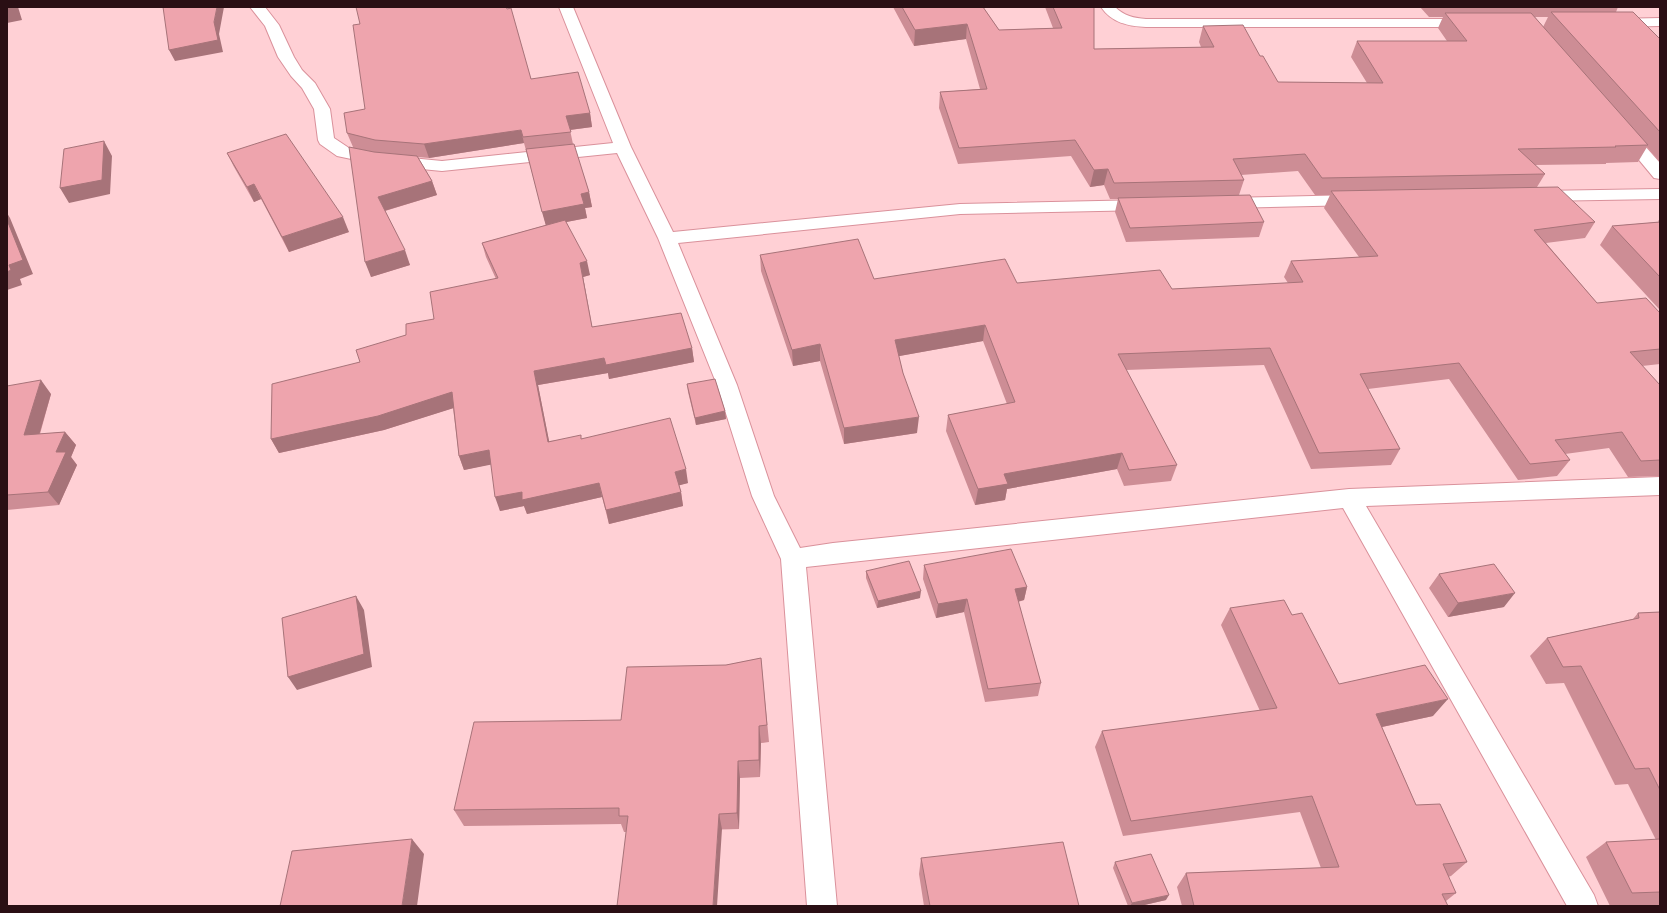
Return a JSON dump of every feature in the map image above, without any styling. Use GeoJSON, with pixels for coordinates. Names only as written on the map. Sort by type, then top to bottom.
{"type":"FeatureCollection","features":[{"type":"Feature","properties":{"kind":"street"},"geometry":{"type":"LineString","coordinates":[[257,7],[272,25],[286,57],[296,73],[309,86],[322,109],[326,140],[344,152],[380,160],[442,166],[623,147]]}},
{"type":"Feature","properties":{"kind":"street"},"geometry":{"type":"LineString","coordinates":[[566,7],[623,147],[667,238],[727,385],[763,496],[793,559],[822,906]]}},
{"type":"Feature","properties":{"kind":"street"},"geometry":{"type":"LineString","coordinates":[[1108,7],[1110,11],[1119,18],[1146,23],[1484,24]]}},
{"type":"Feature","properties":{"kind":"street"},"geometry":{"type":"LineString","coordinates":[[1611,7],[1626,22]]}},
{"type":"Feature","properties":{"kind":"street"},"geometry":{"type":"LineString","coordinates":[[1371,10],[1393,23]]}},
{"type":"Feature","properties":{"kind":"street"},"geometry":{"type":"LineString","coordinates":[[1596,23],[1660,22]]}},
{"type":"Feature","properties":{"kind":"street"},"geometry":{"type":"LineString","coordinates":[[1613,120],[1660,174]]}},
{"type":"Feature","properties":{"kind":"street"},"geometry":{"type":"LineString","coordinates":[[1525,197],[1660,194]]}},
{"type":"Feature","properties":{"kind":"street"},"geometry":{"type":"LineString","coordinates":[[1206,204],[1374,200]]}},
{"type":"Feature","properties":{"kind":"street"},"geometry":{"type":"LineString","coordinates":[[667,238],[960,209],[1159,205]]}},
{"type":"Feature","properties":{"kind":"street"},"geometry":{"type":"LineString","coordinates":[[793,559],[833,553],[1349,498],[1660,486]]}},
{"type":"Feature","properties":{"kind":"street"},"geometry":{"type":"LineString","coordinates":[[1349,498],[1582,906]]}},
{"type":"Feature","properties":{"kind":"building"},"geometry":{"type":"Polygon","coordinates":[[[163,7],[217,7],[214,22],[218,40],[169,50],[163,7]]]}},
{"type":"Feature","properties":{"kind":"building"},"geometry":{"type":"Polygon","coordinates":[[[356,7],[511,8],[531,79],[578,72],[590,113],[566,116],[571,132],[523,137],[521,130],[424,144],[375,140],[347,133],[344,113],[365,109],[353,25],[360,24],[356,7]]]}},
{"type":"Feature","properties":{"kind":"building"},"geometry":{"type":"Polygon","coordinates":[[[902,7],[983,7],[999,30],[1062,28],[1053,7],[1094,7],[1094,49],[1214,47],[1203,26],[1243,25],[1260,56],[1263,56],[1278,82],[1383,83],[1357,41],[1467,41],[1445,13],[1531,13],[1648,145],[1518,149],[1545,174],[1322,178],[1305,154],[1233,159],[1244,180],[1114,183],[1108,169],[1094,170],[1075,140],[959,148],[940,92],[987,89],[967,24],[915,30],[902,7]]]}},
{"type":"Feature","properties":{"kind":"building"},"geometry":{"type":"Polygon","coordinates":[[[1551,12],[1633,12],[1660,39],[1660,132],[1551,12]]]}},
{"type":"Feature","properties":{"kind":"building"},"geometry":{"type":"Polygon","coordinates":[[[286,134],[343,217],[282,237],[254,184],[247,187],[227,153],[286,134]]]}},
{"type":"Feature","properties":{"kind":"building"},"geometry":{"type":"Polygon","coordinates":[[[104,141],[102,180],[60,188],[64,149],[104,141]]]}},
{"type":"Feature","properties":{"kind":"building"},"geometry":{"type":"Polygon","coordinates":[[[574,144],[589,192],[581,194],[584,204],[542,212],[526,149],[574,144]]]}},
{"type":"Feature","properties":{"kind":"building"},"geometry":{"type":"Polygon","coordinates":[[[349,147],[374,152],[417,156],[432,181],[378,197],[405,250],[365,262],[349,147]]]}},
{"type":"Feature","properties":{"kind":"building"},"geometry":{"type":"Polygon","coordinates":[[[1558,187],[1595,222],[1534,230],[1597,303],[1646,298],[1660,313],[1660,349],[1630,352],[1660,385],[1660,460],[1641,461],[1622,432],[1555,440],[1570,460],[1530,464],[1459,363],[1360,374],[1400,449],[1319,453],[1270,348],[1118,354],[1177,465],[1129,470],[1122,453],[1004,474],[1008,484],[978,489],[948,415],[1015,402],[985,325],[895,340],[903,373],[919,417],[844,428],[820,344],[792,350],[760,255],[858,239],[874,279],[1005,259],[1017,283],[1160,270],[1172,289],[1303,282],[1291,261],[1378,256],[1331,191],[1558,187]]]}},
{"type":"Feature","properties":{"kind":"building"},"geometry":{"type":"Polygon","coordinates":[[[1250,195],[1264,222],[1130,228],[1118,198],[1250,195]]]}},
{"type":"Feature","properties":{"kind":"building"},"geometry":{"type":"Polygon","coordinates":[[[7,220],[23,260],[9,265],[11,270],[7,272],[7,220]]]}},
{"type":"Feature","properties":{"kind":"building"},"geometry":{"type":"Polygon","coordinates":[[[565,220],[587,261],[580,263],[592,327],[681,313],[692,348],[606,365],[604,358],[534,371],[548,442],[581,435],[581,439],[670,418],[686,469],[675,472],[681,492],[606,510],[599,483],[522,500],[522,492],[495,497],[489,450],[459,456],[452,392],[378,416],[271,439],[272,384],[360,362],[356,350],[406,335],[406,324],[434,319],[430,292],[498,278],[482,243],[565,220]]]}},
{"type":"Feature","properties":{"kind":"building"},"geometry":{"type":"Polygon","coordinates":[[[1660,222],[1660,277],[1612,226],[1660,222]]]}},
{"type":"Feature","properties":{"kind":"building"},"geometry":{"type":"Polygon","coordinates":[[[715,379],[725,411],[695,418],[687,384],[715,379]]]}},
{"type":"Feature","properties":{"kind":"building"},"geometry":{"type":"Polygon","coordinates":[[[41,380],[24,435],[65,432],[56,452],[66,452],[48,492],[7,495],[7,386],[41,380]]]}},
{"type":"Feature","properties":{"kind":"building"},"geometry":{"type":"Polygon","coordinates":[[[1011,549],[1027,587],[1015,589],[1041,683],[988,689],[967,599],[938,604],[924,565],[1011,549]]]}},
{"type":"Feature","properties":{"kind":"building"},"geometry":{"type":"Polygon","coordinates":[[[909,561],[921,591],[878,601],[866,571],[909,561]]]}},
{"type":"Feature","properties":{"kind":"building"},"geometry":{"type":"Polygon","coordinates":[[[1494,564],[1515,593],[1458,603],[1439,574],[1494,564]]]}},
{"type":"Feature","properties":{"kind":"building"},"geometry":{"type":"Polygon","coordinates":[[[356,596],[364,654],[288,677],[282,618],[356,596]]]}},
{"type":"Feature","properties":{"kind":"building"},"geometry":{"type":"Polygon","coordinates":[[[1284,600],[1292,615],[1302,613],[1339,684],[1425,665],[1448,699],[1376,714],[1416,805],[1440,804],[1467,862],[1443,864],[1456,893],[1442,894],[1448,906],[1194,906],[1186,873],[1339,867],[1312,796],[1131,821],[1102,731],[1277,708],[1230,608],[1284,600]]]}},
{"type":"Feature","properties":{"kind":"building"},"geometry":{"type":"Polygon","coordinates":[[[1660,612],[1660,790],[1649,768],[1635,769],[1581,666],[1563,667],[1547,638],[1639,618],[1638,613],[1660,612]]]}},
{"type":"Feature","properties":{"kind":"building"},"geometry":{"type":"Polygon","coordinates":[[[761,658],[767,725],[759,726],[759,760],[738,761],[737,813],[719,814],[713,906],[617,906],[628,816],[619,816],[619,808],[454,810],[474,722],[621,720],[627,667],[726,665],[761,658]]]}},
{"type":"Feature","properties":{"kind":"building"},"geometry":{"type":"Polygon","coordinates":[[[412,839],[402,906],[280,906],[292,851],[412,839]]]}},
{"type":"Feature","properties":{"kind":"building"},"geometry":{"type":"Polygon","coordinates":[[[1660,839],[1660,892],[1632,893],[1606,842],[1660,839]]]}},
{"type":"Feature","properties":{"kind":"building"},"geometry":{"type":"Polygon","coordinates":[[[1063,842],[1079,906],[930,906],[921,858],[1063,842]]]}},
{"type":"Feature","properties":{"kind":"building"},"geometry":{"type":"Polygon","coordinates":[[[1151,854],[1169,895],[1132,903],[1115,862],[1151,854]]]}}]}
